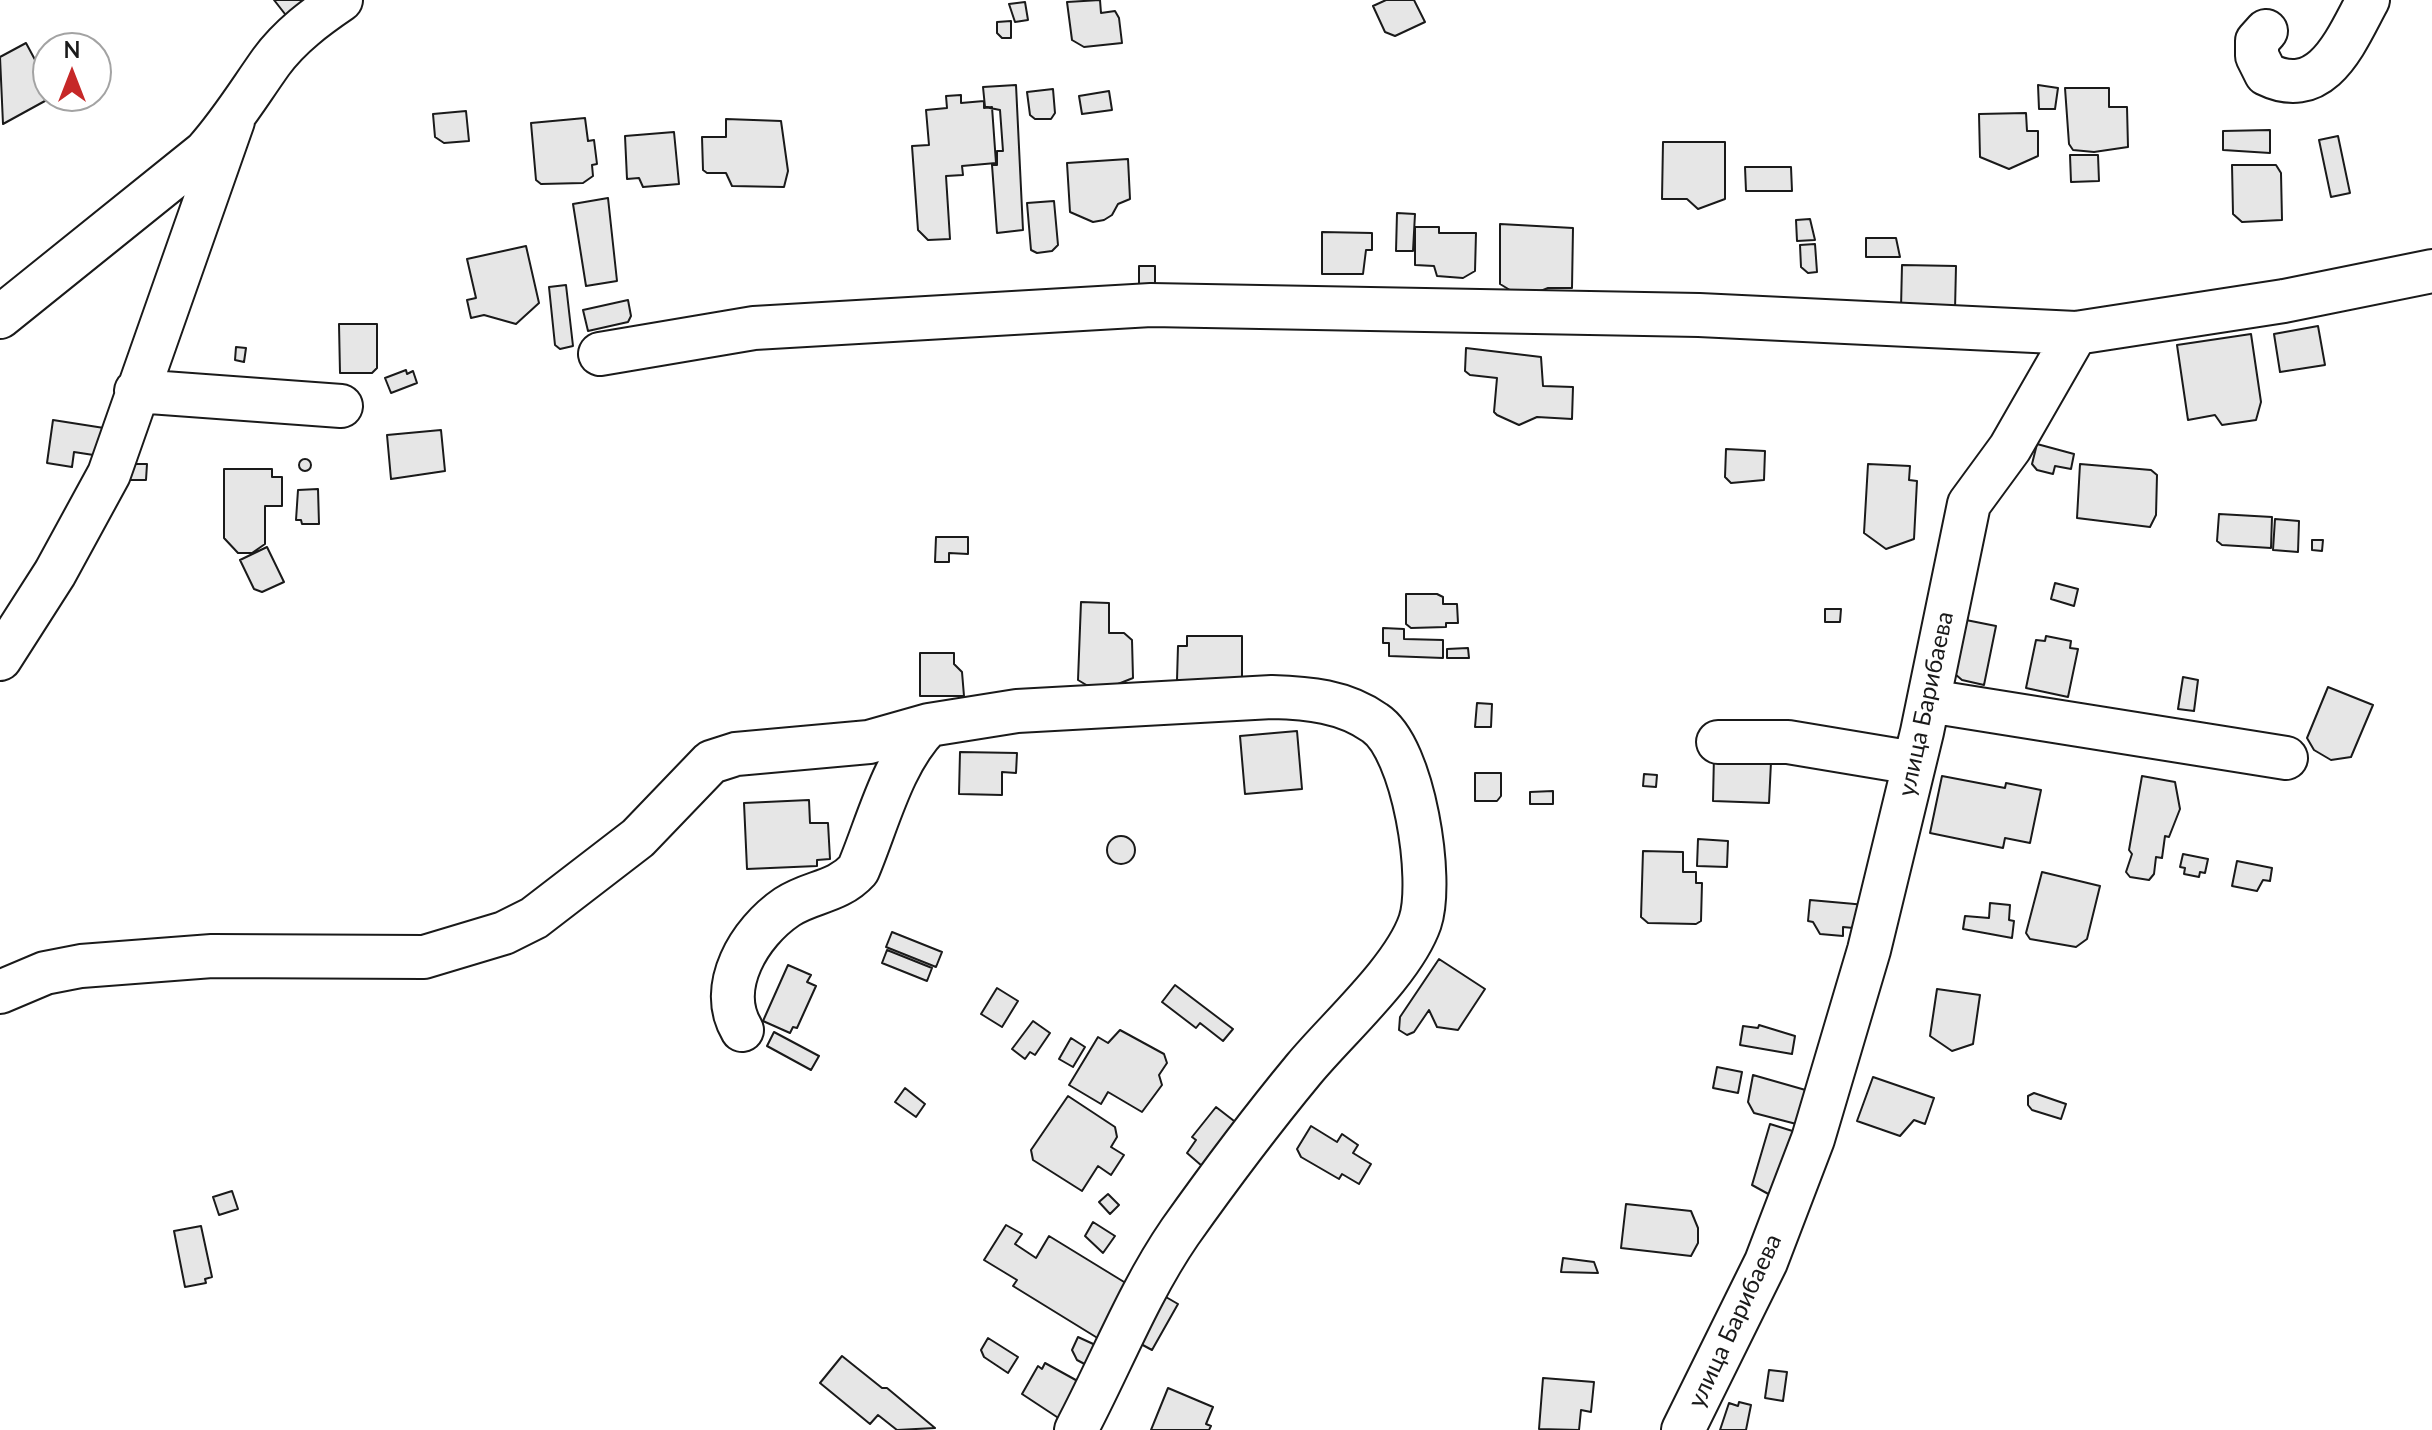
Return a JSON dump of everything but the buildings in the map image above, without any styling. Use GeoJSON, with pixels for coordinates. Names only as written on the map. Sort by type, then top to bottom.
{"type":"FeatureCollection","features":[{"type":"Feature","properties":{"kind":"street"},"geometry":{"type":"LineString","coordinates":[[0,317],[205,152],[233,121],[273,59],[313,19],[341,0]]}},
{"type":"Feature","properties":{"kind":"street"},"geometry":{"type":"LineString","coordinates":[[2266,31],[2257,41],[2257,56],[2266,74],[2294,82],[2312,77],[2345,45],[2368,0]]}},
{"type":"Feature","properties":{"kind":"street"},"geometry":{"type":"LineString","coordinates":[[0,659],[55,573],[109,474],[136,391],[188,258],[233,121]]}},
{"type":"Feature","properties":{"kind":"street"},"geometry":{"type":"LineString","coordinates":[[600,354],[754,328],[1151,305],[1699,315],[2076,333],[2284,301],[2432,271]]}},
{"type":"Feature","properties":{"kind":"street","name":"улица Барибаева"},"geometry":{"type":"LineString","coordinates":[[1683,1430],[1766,1262],[1813,1139],[1869,950],[1929,701],[1969,504],[2010,448],[2076,333]]}},
{"type":"Feature","properties":{"kind":"street"},"geometry":{"type":"LineString","coordinates":[[136,391],[341,406]]}},
{"type":"Feature","properties":{"kind":"street"},"geometry":{"type":"LineString","coordinates":[[0,992],[45,973],[137,960],[212,956],[424,957],[504,933],[534,918],[638,838],[711,762],[750,752],[869,742],[929,725],[1017,711],[1308,698],[1348,708],[1378,724],[1396,752],[1417,807],[1425,899],[1420,923],[1407,946],[1369,996],[1303,1069],[1180,1233],[1152,1277],[1076,1430]]}},
{"type":"Feature","properties":{"kind":"street"},"geometry":{"type":"LineString","coordinates":[[1929,701],[2286,758]]}},
{"type":"Feature","properties":{"kind":"street"},"geometry":{"type":"LineString","coordinates":[[742,1030],[731,999],[734,979],[752,940],[789,906],[845,884],[858,870],[904,759],[915,739],[929,725]]}},
{"type":"Feature","properties":{"kind":"street"},"geometry":{"type":"LineString","coordinates":[[1718,742],[1788,742],[1914,763]]}}]}
